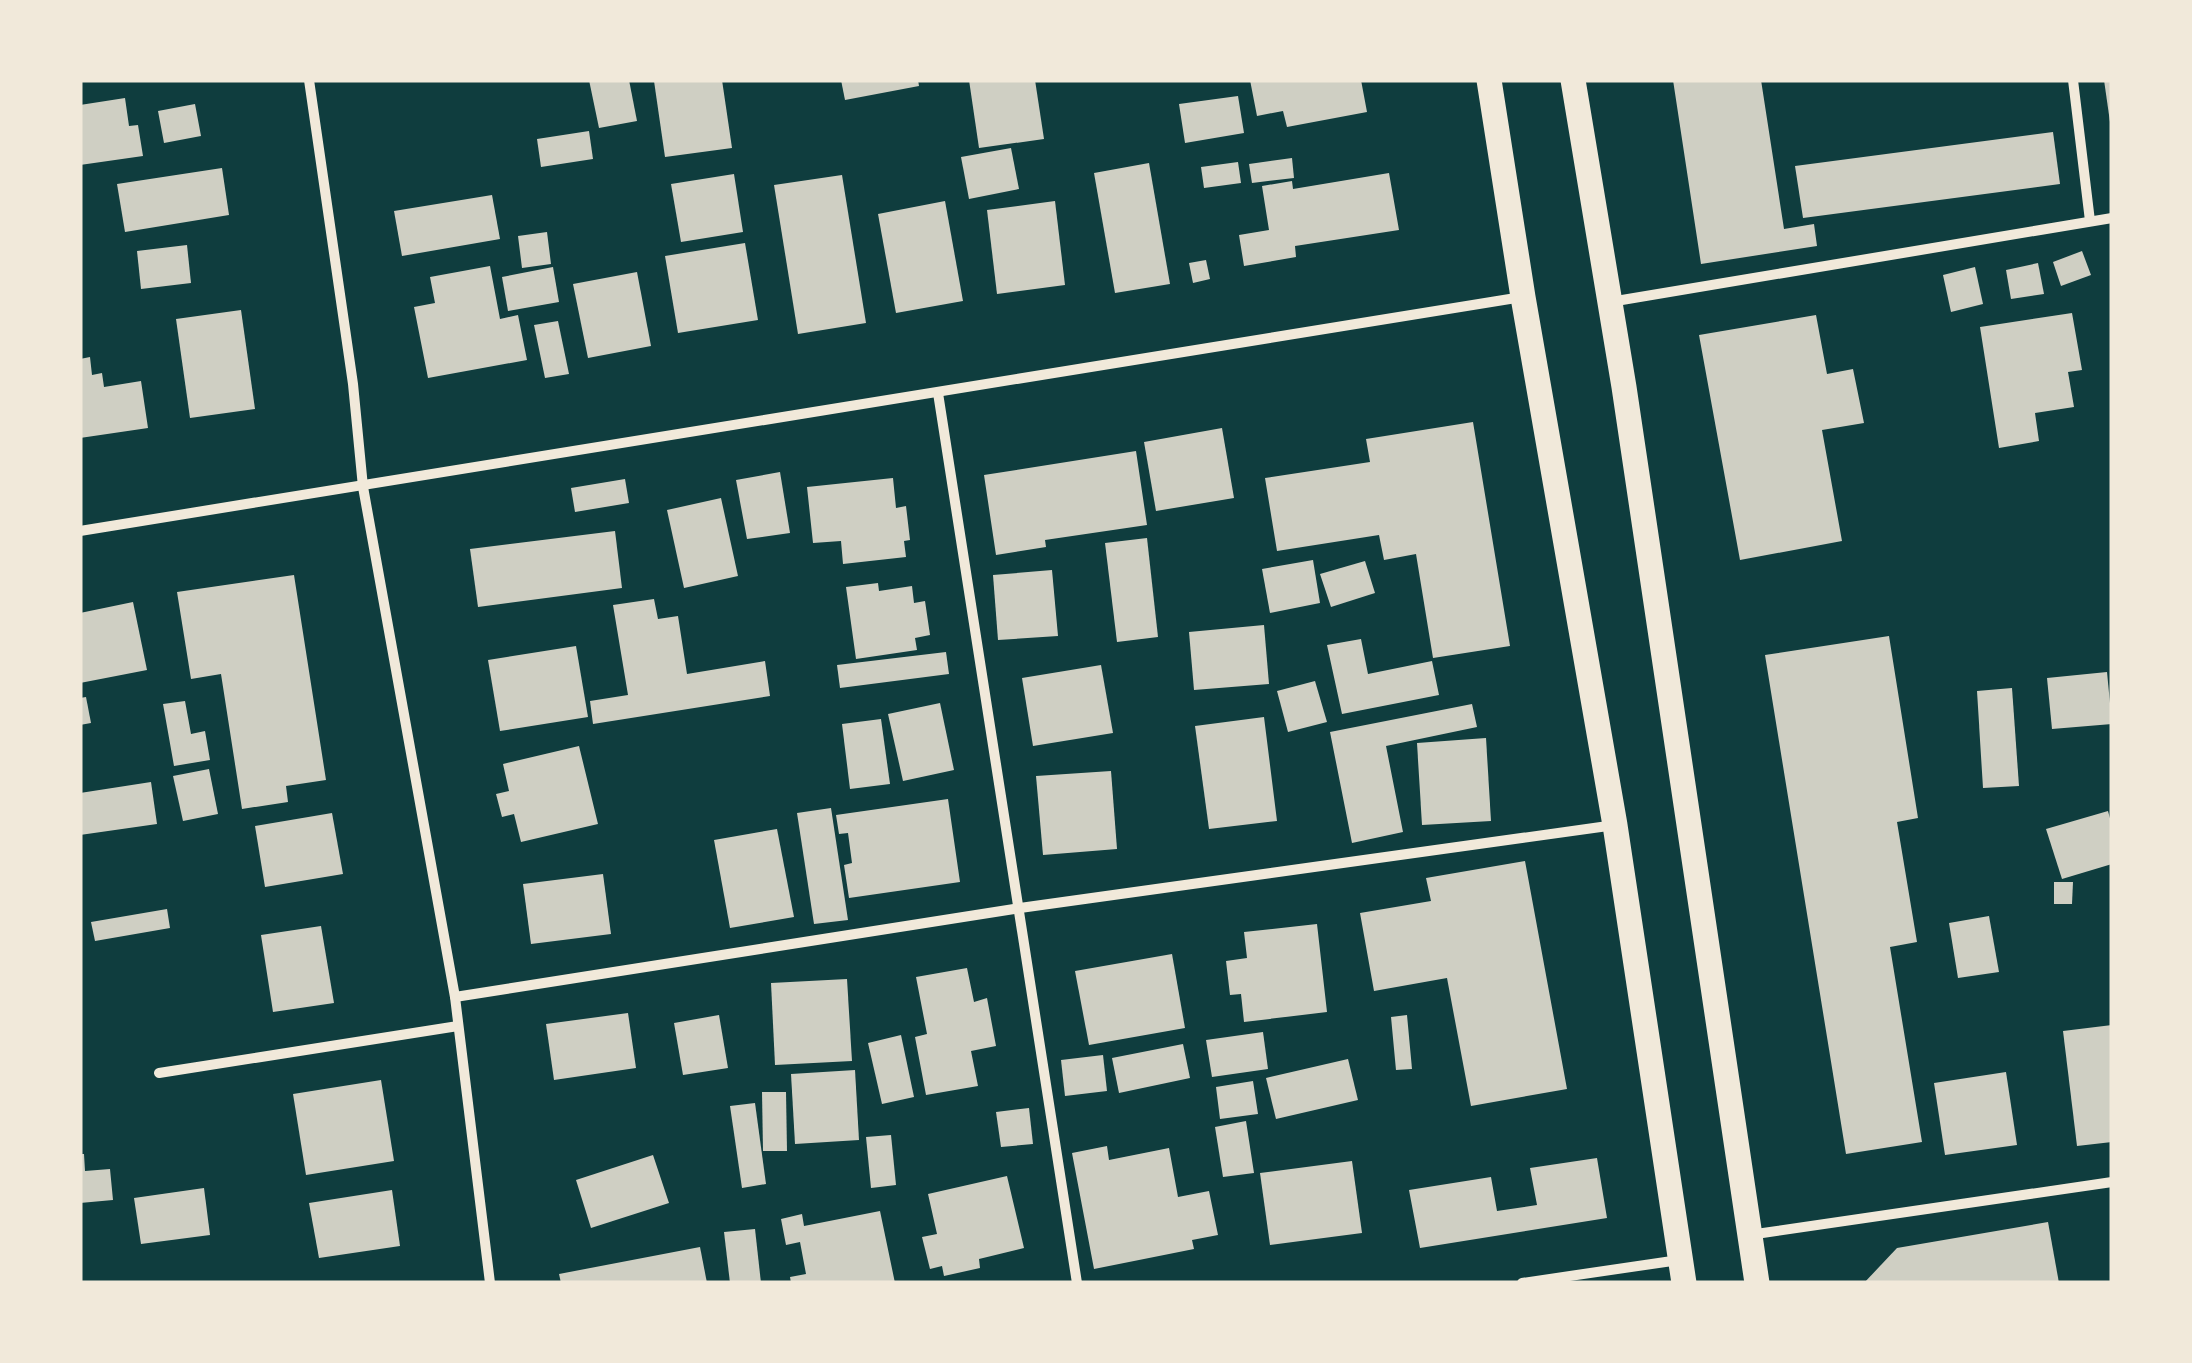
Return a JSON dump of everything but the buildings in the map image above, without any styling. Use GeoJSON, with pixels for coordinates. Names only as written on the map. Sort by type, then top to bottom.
{"type":"FeatureCollection","features":[{"type":"Feature","properties":{"kind":"main road"},"geometry":{"type":"LineString","coordinates":[[1489,80],[1522,297],[1616,825],[1682,1272]]}},
{"type":"Feature","properties":{"kind":"main road"},"geometry":{"type":"LineString","coordinates":[[1573,80],[1610,302],[1757,1283]]}},
{"type":"Feature","properties":{"kind":"street"},"geometry":{"type":"LineString","coordinates":[[308,80],[353,384],[363,487],[455,998],[490,1283]]}},
{"type":"Feature","properties":{"kind":"street"},"geometry":{"type":"LineString","coordinates":[[2073,80],[2090,221]]}},
{"type":"Feature","properties":{"kind":"street"},"geometry":{"type":"LineString","coordinates":[[1610,302],[2112,218]]}},
{"type":"Feature","properties":{"kind":"street"},"geometry":{"type":"LineString","coordinates":[[80,531],[1522,297]]}},
{"type":"Feature","properties":{"kind":"street"},"geometry":{"type":"LineString","coordinates":[[938,392],[1077,1283]]}},
{"type":"Feature","properties":{"kind":"street"},"geometry":{"type":"LineString","coordinates":[[455,998],[1020,908],[1616,825]]}},
{"type":"Feature","properties":{"kind":"street"},"geometry":{"type":"LineString","coordinates":[[159,1073],[458,1026]]}},
{"type":"Feature","properties":{"kind":"street"},"geometry":{"type":"LineString","coordinates":[[1748,1235],[2112,1182]]}},
{"type":"Feature","properties":{"kind":"street"},"geometry":{"type":"LineString","coordinates":[[1522,1283],[1682,1272]]}}]}
